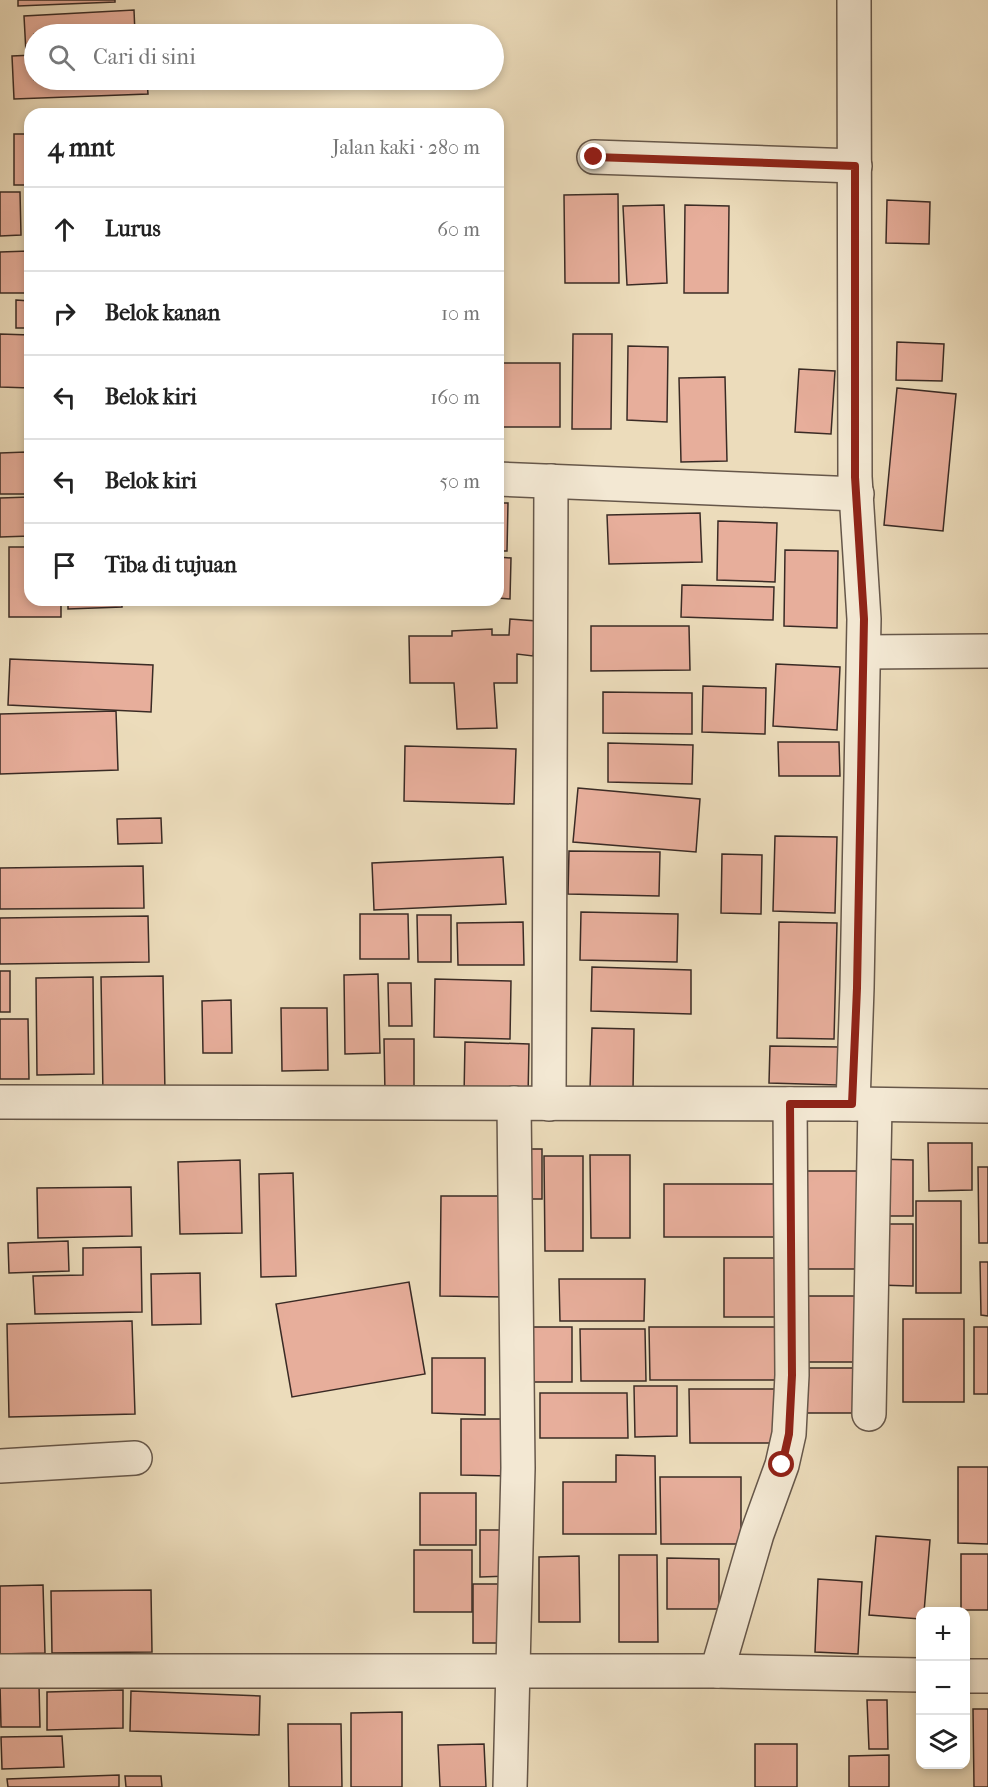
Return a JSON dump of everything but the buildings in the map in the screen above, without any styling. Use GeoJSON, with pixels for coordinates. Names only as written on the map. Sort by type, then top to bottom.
{"type":"FeatureCollection","features":[{"type":"Feature","properties":{"kind":"street"},"geometry":{"type":"LineString","coordinates":[[854,0],[856,494],[864,619],[857,988],[864,1104],[869,1414]]}},
{"type":"Feature","properties":{"kind":"street"},"geometry":{"type":"LineString","coordinates":[[594,157],[855,166]]}},
{"type":"Feature","properties":{"kind":"street"},"geometry":{"type":"LineString","coordinates":[[504,479],[856,494]]}},
{"type":"Feature","properties":{"kind":"street"},"geometry":{"type":"LineString","coordinates":[[549,1104],[551,482]]}},
{"type":"Feature","properties":{"kind":"street"},"geometry":{"type":"LineString","coordinates":[[864,652],[988,651]]}},
{"type":"Feature","properties":{"kind":"street"},"geometry":{"type":"LineString","coordinates":[[0,1102],[988,1106]]}},
{"type":"Feature","properties":{"kind":"street"},"geometry":{"type":"LineString","coordinates":[[510,1787],[518,1468],[514,1103]]}},
{"type":"Feature","properties":{"kind":"street"},"geometry":{"type":"LineString","coordinates":[[717,1671],[758,1534],[782,1465],[789,1434],[792,1375],[790,1104]]}},
{"type":"Feature","properties":{"kind":"street"},"geometry":{"type":"LineString","coordinates":[[0,1466],[135,1458]]}},
{"type":"Feature","properties":{"kind":"street"},"geometry":{"type":"LineString","coordinates":[[0,1671],[717,1671],[916,1675]]}},
{"type":"Feature","properties":{"kind":"street"},"geometry":{"type":"LineString","coordinates":[[970,1676],[988,1676]]}},
{"type":"Feature","properties":{"kind":"route"},"geometry":{"type":"LineString","coordinates":[[594,157],[855,166],[855,477],[864,619],[857,988],[852,1104],[790,1104],[792,1375],[789,1434],[782,1465]]}}]}
